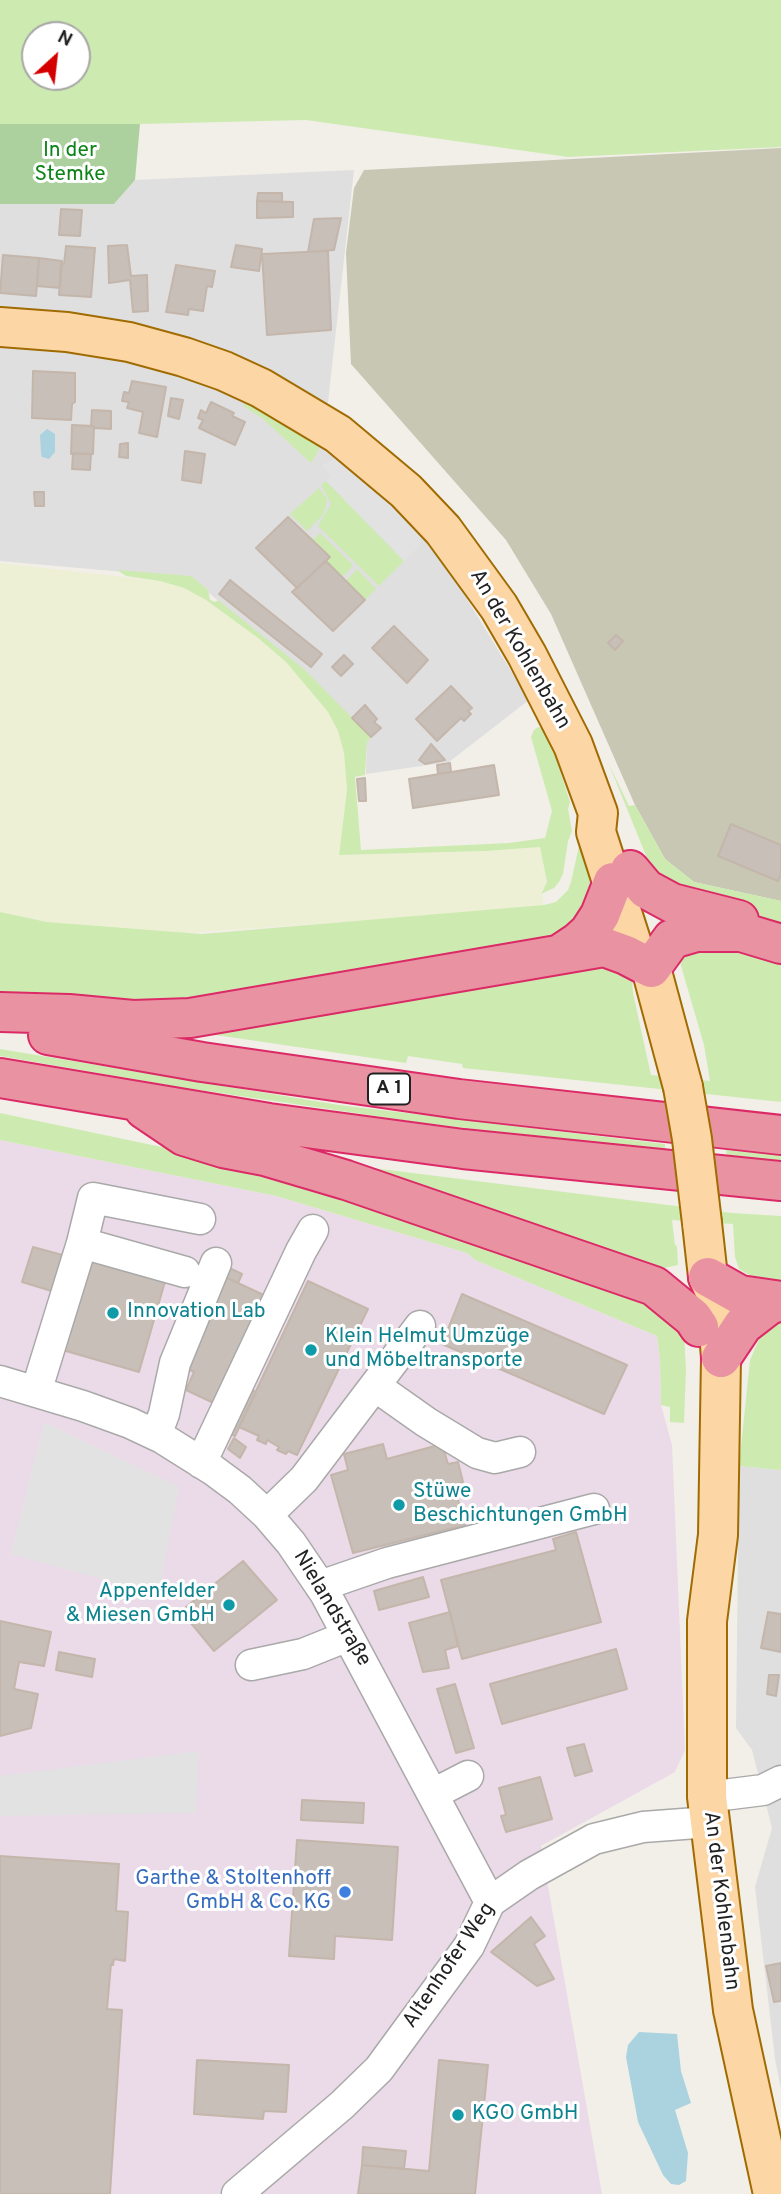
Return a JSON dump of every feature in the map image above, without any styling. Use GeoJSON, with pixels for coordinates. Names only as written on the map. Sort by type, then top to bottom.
{"type":"FeatureCollection","features":[{"type":"Feature","properties":{"kind":"highway"},"geometry":{"type":"LineString","coordinates":[[560,954],[589,932],[621,876],[672,903],[781,932]]}},
{"type":"Feature","properties":{"kind":"highway"},"geometry":{"type":"LineString","coordinates":[[0,1012],[69,1014],[133,1020],[190,1018],[604,947],[651,968],[672,939],[696,932],[741,932],[781,944]]}},
{"type":"Feature","properties":{"kind":"highway","name":"A 1"},"geometry":{"type":"LineString","coordinates":[[0,1026],[202,1062],[459,1099],[781,1135]]}},
{"type":"Feature","properties":{"kind":"highway"},"geometry":{"type":"LineString","coordinates":[[0,1078],[269,1123],[463,1149],[781,1181]]}},
{"type":"Feature","properties":{"kind":"highway"},"geometry":{"type":"LineString","coordinates":[[132,1100],[184,1136],[346,1180],[654,1286],[693,1318],[699,1327]]}},
{"type":"Feature","properties":{"kind":"highway"},"geometry":{"type":"LineString","coordinates":[[654,1286],[691,1278],[707,1270],[740,1295],[781,1301]]}},
{"type":"Feature","properties":{"kind":"highway"},"geometry":{"type":"LineString","coordinates":[[721,1358],[743,1325],[769,1305],[781,1301]]}},
{"type":"Feature","properties":{"kind":"main road","name":"An der Kohlenbahn"},"geometry":{"type":"LineString","coordinates":[[0,327],[80,334],[129,342],[224,371],[270,394],[338,434],[371,460],[407,491],[443,530],[499,607],[573,745],[598,813],[612,825],[621,876],[655,946],[651,968],[680,1076],[692,1139],[707,1270],[716,1294],[721,1358],[718,1535],[707,1621],[709,1809],[733,2010],[771,2185]]}},
{"type":"Feature","properties":{"kind":"main road","name":"An der Kohlenbahn"},"geometry":{"type":"LineString","coordinates":[[707,1270],[699,1291],[700,1440],[696,1574],[707,1621]]}},
{"type":"Feature","properties":{"kind":"street"},"geometry":{"type":"LineString","coordinates":[[36,1392],[82,1243],[93,1198],[200,1219]]}},
{"type":"Feature","properties":{"kind":"street"},"geometry":{"type":"LineString","coordinates":[[201,1463],[313,1230]]}},
{"type":"Feature","properties":{"kind":"street"},"geometry":{"type":"LineString","coordinates":[[82,1243],[185,1272]]}},
{"type":"Feature","properties":{"kind":"street"},"geometry":{"type":"LineString","coordinates":[[156,1435],[164,1414],[175,1363],[216,1264]]}},
{"type":"Feature","properties":{"kind":"street"},"geometry":{"type":"LineString","coordinates":[[267,1515],[303,1479],[420,1326]]}},
{"type":"Feature","properties":{"kind":"street","name":"Nielandstraße"},"geometry":{"type":"LineString","coordinates":[[0,1381],[130,1423],[156,1435],[240,1490],[267,1515],[291,1543],[320,1586],[490,1902]]}},
{"type":"Feature","properties":{"kind":"street"},"geometry":{"type":"LineString","coordinates":[[375,1386],[477,1453],[495,1458],[520,1452]]}},
{"type":"Feature","properties":{"kind":"street"},"geometry":{"type":"LineString","coordinates":[[320,1586],[387,1563],[594,1509]]}},
{"type":"Feature","properties":{"kind":"street"},"geometry":{"type":"LineString","coordinates":[[251,1664],[303,1654],[348,1636]]}},
{"type":"Feature","properties":{"kind":"street"},"geometry":{"type":"LineString","coordinates":[[433,1794],[468,1776]]}},
{"type":"Feature","properties":{"kind":"street","name":"Altenhofer Weg"},"geometry":{"type":"LineString","coordinates":[[237,2194],[342,2105],[379,2069],[469,1946],[490,1902],[530,1875],[594,1839],[709,1809],[781,1781]]}},
{"type":"Feature","properties":{"kind":"shaded area"},"geometry":{"type":"Polygon","coordinates":[[[781,148],[781,901],[694,882],[665,859],[635,805],[551,614],[506,540],[351,364],[346,253],[354,188],[364,170],[781,148]]]}},
{"type":"Feature","properties":{"kind":"shaded area"},"geometry":{"type":"Polygon","coordinates":[[[354,170],[328,402],[320,440],[383,491],[436,549],[529,700],[449,762],[366,774],[367,735],[303,672],[191,578],[0,561],[0,204],[114,204],[135,180],[354,170]]]}},
{"type":"Feature","properties":{"kind":"shaded area"},"geometry":{"type":"Polygon","coordinates":[[[338,457],[422,536],[419,547],[404,561],[326,481],[330,475],[322,465],[338,457]]]}},
{"type":"Feature","properties":{"kind":"shaded area"},"geometry":{"type":"Polygon","coordinates":[[[0,563],[160,581],[184,588],[206,600],[286,662],[328,712],[338,731],[344,753],[347,790],[339,855],[540,847],[547,884],[541,891],[544,905],[185,933],[47,922],[0,912],[0,563]]]}},
{"type":"Feature","properties":{"kind":"shaded area"},"geometry":{"type":"Polygon","coordinates":[[[0,1140],[276,1196],[467,1253],[475,1260],[657,1336],[661,1405],[672,1445],[685,1750],[675,1772],[541,1846],[602,2194],[0,2194],[0,1140]]]}},
{"type":"Feature","properties":{"kind":"shaded area"},"geometry":{"type":"Polygon","coordinates":[[[44,1422],[179,1487],[159,1595],[11,1554],[44,1422]]]}},
{"type":"Feature","properties":{"kind":"shaded area"},"geometry":{"type":"Polygon","coordinates":[[[739,1466],[781,1470],[781,2090],[755,1887],[772,1828],[752,1750],[736,1728],[739,1466]]]}},
{"type":"Feature","properties":{"kind":"shaded area"},"geometry":{"type":"Polygon","coordinates":[[[199,1751],[196,1813],[0,1816],[0,1776],[199,1751]]]}},
{"type":"Feature","properties":{"kind":"green space"},"geometry":{"type":"Polygon","coordinates":[[[0,0],[781,0],[781,147],[568,157],[306,120],[0,124],[0,0]]]}},
{"type":"Feature","properties":{"kind":"green space","name":"In der Stemke"},"geometry":{"type":"Polygon","coordinates":[[[0,124],[140,124],[135,180],[114,204],[0,204],[0,124]]]}},
{"type":"Feature","properties":{"kind":"green space"},"geometry":{"type":"Polygon","coordinates":[[[245,402],[319,443],[319,450],[311,463],[262,418],[243,406],[245,402]]]}},
{"type":"Feature","properties":{"kind":"green space"},"geometry":{"type":"Polygon","coordinates":[[[326,481],[404,561],[379,586],[318,526],[331,504],[321,485],[326,481]]]}},
{"type":"Feature","properties":{"kind":"green space"},"geometry":{"type":"Polygon","coordinates":[[[319,488],[327,499],[326,506],[323,515],[307,531],[290,514],[319,488]]]}},
{"type":"Feature","properties":{"kind":"green space"},"geometry":{"type":"Polygon","coordinates":[[[320,533],[353,565],[345,575],[341,576],[326,561],[329,557],[308,537],[314,539],[320,533]]]}},
{"type":"Feature","properties":{"kind":"green space"},"geometry":{"type":"Polygon","coordinates":[[[357,569],[376,589],[365,600],[346,581],[357,569]]]}},
{"type":"Feature","properties":{"kind":"green space"},"geometry":{"type":"Polygon","coordinates":[[[117,570],[191,576],[208,590],[210,600],[218,600],[305,670],[371,737],[367,742],[365,775],[355,777],[361,850],[509,843],[545,838],[552,811],[531,737],[534,730],[542,728],[550,740],[570,802],[568,809],[572,831],[559,882],[554,888],[541,894],[547,882],[540,847],[339,855],[347,790],[344,753],[338,731],[328,712],[286,662],[206,600],[184,588],[126,576],[117,570]]]}},
{"type":"Feature","properties":{"kind":"green space"},"geometry":{"type":"Polygon","coordinates":[[[608,762],[629,806],[635,805],[665,859],[694,882],[781,901],[781,924],[748,914],[666,880],[651,868],[608,762]]]}},
{"type":"Feature","properties":{"kind":"green space"},"geometry":{"type":"Polygon","coordinates":[[[581,837],[597,882],[567,936],[228,1004],[59,1002],[0,992],[0,912],[47,922],[202,934],[544,905],[556,902],[568,890],[581,837]]]}},
{"type":"Feature","properties":{"kind":"green space"},"geometry":{"type":"Polygon","coordinates":[[[686,946],[781,952],[781,1102],[463,1068],[462,1064],[408,1056],[406,1063],[202,1033],[600,959],[632,980],[651,1075],[710,1081],[704,1045],[677,952],[686,946]]]}},
{"type":"Feature","properties":{"kind":"green space"},"geometry":{"type":"Polygon","coordinates":[[[0,1049],[339,1105],[665,1144],[665,1151],[423,1123],[179,1087],[0,1056],[0,1049]]]}},
{"type":"Feature","properties":{"kind":"green space"},"geometry":{"type":"Polygon","coordinates":[[[0,1113],[247,1165],[650,1305],[684,1333],[684,1423],[670,1422],[670,1407],[661,1405],[657,1336],[475,1260],[467,1253],[276,1196],[0,1140],[0,1113]]]}},
{"type":"Feature","properties":{"kind":"green space"},"geometry":{"type":"Polygon","coordinates":[[[726,1150],[781,1155],[781,1161],[727,1157],[726,1150]]]}},
{"type":"Feature","properties":{"kind":"green space"},"geometry":{"type":"Polygon","coordinates":[[[349,1165],[732,1213],[781,1216],[781,1282],[751,1276],[739,1269],[735,1257],[733,1224],[672,1220],[678,1265],[660,1269],[349,1165]]]}},
{"type":"Feature","properties":{"kind":"green space"},"geometry":{"type":"Polygon","coordinates":[[[781,1312],[781,1470],[739,1466],[750,1360],[760,1337],[754,1329],[781,1312]]]}},
{"type":"Feature","properties":{"kind":"water"},"geometry":{"type":"Polygon","coordinates":[[[47,429],[55,434],[55,452],[49,459],[41,454],[40,435],[47,429]]]}},
{"type":"Feature","properties":{"kind":"water"},"geometry":{"type":"Polygon","coordinates":[[[639,2032],[677,2034],[681,2071],[691,2103],[675,2110],[688,2153],[686,2181],[679,2185],[671,2184],[663,2175],[638,2122],[626,2057],[628,2045],[639,2032]]]}},
{"type":"Feature","properties":{"kind":"building"},"geometry":{"type":"Polygon","coordinates":[[[258,193],[282,193],[282,202],[257,201],[258,193]]]}},
{"type":"Feature","properties":{"kind":"building"},"geometry":{"type":"Polygon","coordinates":[[[257,201],[293,202],[293,217],[257,218],[257,201]]]}},
{"type":"Feature","properties":{"kind":"building"},"geometry":{"type":"Polygon","coordinates":[[[61,209],[82,210],[80,236],[59,235],[61,209]]]}},
{"type":"Feature","properties":{"kind":"building"},"geometry":{"type":"Polygon","coordinates":[[[341,218],[334,250],[308,252],[314,219],[341,218]]]}},
{"type":"Feature","properties":{"kind":"building"},"geometry":{"type":"Polygon","coordinates":[[[127,245],[131,276],[147,275],[148,311],[133,312],[130,280],[109,283],[108,246],[127,245]]]}},
{"type":"Feature","properties":{"kind":"building"},"geometry":{"type":"Polygon","coordinates":[[[236,245],[262,249],[259,271],[231,267],[236,245]]]}},
{"type":"Feature","properties":{"kind":"building"},"geometry":{"type":"Polygon","coordinates":[[[66,246],[95,248],[91,297],[59,295],[61,264],[64,264],[66,246]]]}},
{"type":"Feature","properties":{"kind":"building"},"geometry":{"type":"Polygon","coordinates":[[[328,251],[331,330],[267,335],[262,254],[328,251]]]}},
{"type":"Feature","properties":{"kind":"building"},"geometry":{"type":"Polygon","coordinates":[[[3,255],[39,258],[36,296],[0,293],[3,255]]]}},
{"type":"Feature","properties":{"kind":"building"},"geometry":{"type":"Polygon","coordinates":[[[39,258],[62,261],[60,288],[37,286],[39,258]]]}},
{"type":"Feature","properties":{"kind":"building"},"geometry":{"type":"Polygon","coordinates":[[[176,265],[215,271],[212,287],[207,286],[203,311],[189,309],[188,315],[166,312],[176,265]]]}},
{"type":"Feature","properties":{"kind":"building"},"geometry":{"type":"Polygon","coordinates":[[[33,371],[75,373],[75,402],[72,404],[71,420],[32,418],[33,371]]]}},
{"type":"Feature","properties":{"kind":"building"},"geometry":{"type":"Polygon","coordinates":[[[132,381],[166,387],[157,437],[139,433],[143,412],[127,408],[129,402],[122,401],[124,392],[129,393],[132,381]]]}},
{"type":"Feature","properties":{"kind":"building"},"geometry":{"type":"Polygon","coordinates":[[[171,398],[183,400],[179,419],[168,416],[171,398]]]}},
{"type":"Feature","properties":{"kind":"building"},"geometry":{"type":"Polygon","coordinates":[[[211,402],[234,413],[232,416],[245,422],[235,445],[199,428],[203,420],[198,418],[201,410],[206,413],[211,402]]]}},
{"type":"Feature","properties":{"kind":"building"},"geometry":{"type":"Polygon","coordinates":[[[92,410],[111,411],[111,429],[91,426],[92,410]]]}},
{"type":"Feature","properties":{"kind":"building"},"geometry":{"type":"Polygon","coordinates":[[[72,425],[94,426],[93,454],[71,454],[72,425]]]}},
{"type":"Feature","properties":{"kind":"building"},"geometry":{"type":"Polygon","coordinates":[[[128,443],[128,458],[119,457],[120,444],[128,443]]]}},
{"type":"Feature","properties":{"kind":"building"},"geometry":{"type":"Polygon","coordinates":[[[185,451],[205,454],[201,483],[182,480],[185,451]]]}},
{"type":"Feature","properties":{"kind":"building"},"geometry":{"type":"Polygon","coordinates":[[[73,453],[91,454],[90,470],[72,469],[73,453]]]}},
{"type":"Feature","properties":{"kind":"building"},"geometry":{"type":"Polygon","coordinates":[[[34,492],[44,492],[44,506],[35,506],[34,492]]]}},
{"type":"Feature","properties":{"kind":"building"},"geometry":{"type":"Polygon","coordinates":[[[288,517],[330,557],[297,588],[256,548],[288,517]]]}},
{"type":"Feature","properties":{"kind":"building"},"geometry":{"type":"Polygon","coordinates":[[[326,561],[365,600],[333,631],[292,592],[326,561]]]}},
{"type":"Feature","properties":{"kind":"building"},"geometry":{"type":"Polygon","coordinates":[[[230,580],[322,654],[311,667],[219,594],[230,580]]]}},
{"type":"Feature","properties":{"kind":"building"},"geometry":{"type":"Polygon","coordinates":[[[394,626],[428,660],[407,683],[372,648],[394,626]]]}},
{"type":"Feature","properties":{"kind":"building"},"geometry":{"type":"Polygon","coordinates":[[[616,635],[623,641],[615,650],[608,643],[616,635]]]}},
{"type":"Feature","properties":{"kind":"building"},"geometry":{"type":"Polygon","coordinates":[[[344,655],[353,664],[341,676],[332,667],[344,655]]]}},
{"type":"Feature","properties":{"kind":"building"},"geometry":{"type":"Polygon","coordinates":[[[451,686],[472,708],[468,711],[471,714],[464,721],[461,718],[437,741],[416,719],[451,686]]]}},
{"type":"Feature","properties":{"kind":"building"},"geometry":{"type":"Polygon","coordinates":[[[365,705],[377,719],[374,722],[381,728],[371,737],[352,718],[365,705]]]}},
{"type":"Feature","properties":{"kind":"building"},"geometry":{"type":"Polygon","coordinates":[[[431,744],[445,760],[425,764],[419,760],[431,744]]]}},
{"type":"Feature","properties":{"kind":"building"},"geometry":{"type":"Polygon","coordinates":[[[450,763],[451,772],[438,774],[437,765],[450,763]]]}},
{"type":"Feature","properties":{"kind":"building"},"geometry":{"type":"Polygon","coordinates":[[[494,765],[499,795],[413,808],[409,779],[494,765]]]}},
{"type":"Feature","properties":{"kind":"building"},"geometry":{"type":"Polygon","coordinates":[[[365,778],[366,801],[359,801],[357,779],[365,778]]]}},
{"type":"Feature","properties":{"kind":"building"},"geometry":{"type":"Polygon","coordinates":[[[731,824],[781,845],[781,874],[778,881],[718,856],[731,824]]]}},
{"type":"Feature","properties":{"kind":"building"},"geometry":{"type":"Polygon","coordinates":[[[33,1247],[66,1256],[55,1292],[22,1282],[33,1247]]]}},
{"type":"Feature","properties":{"kind":"building","name":"Innovation Lab"},"geometry":{"type":"Polygon","coordinates":[[[86,1255],[166,1278],[139,1372],[59,1349],[86,1255]]]}},
{"type":"Feature","properties":{"kind":"building"},"geometry":{"type":"Polygon","coordinates":[[[225,1266],[242,1274],[238,1283],[221,1275],[225,1266]]]}},
{"type":"Feature","properties":{"kind":"building"},"geometry":{"type":"Polygon","coordinates":[[[223,1276],[270,1298],[220,1406],[186,1390],[194,1372],[181,1366],[223,1276]]]}},
{"type":"Feature","properties":{"kind":"building","name":"Klein Helmut Umzüge und Möbeltransporte"},"geometry":{"type":"Polygon","coordinates":[[[308,1281],[368,1309],[297,1455],[288,1451],[286,1454],[277,1450],[279,1447],[267,1440],[266,1444],[257,1440],[259,1436],[239,1427],[308,1281]]]}},
{"type":"Feature","properties":{"kind":"building"},"geometry":{"type":"Polygon","coordinates":[[[462,1294],[627,1365],[604,1414],[442,1344],[462,1294]]]}},
{"type":"Feature","properties":{"kind":"building"},"geometry":{"type":"Polygon","coordinates":[[[247,1387],[256,1392],[235,1436],[227,1432],[247,1387]]]}},
{"type":"Feature","properties":{"kind":"building"},"geometry":{"type":"Polygon","coordinates":[[[234,1438],[246,1447],[240,1458],[228,1449],[234,1438]]]}},
{"type":"Feature","properties":{"kind":"building","name":"Stüwe Beschichtungen GmbH"},"geometry":{"type":"Polygon","coordinates":[[[383,1444],[387,1459],[442,1444],[448,1464],[458,1462],[463,1482],[454,1485],[465,1525],[353,1553],[331,1475],[348,1470],[344,1454],[383,1444]]]}},
{"type":"Feature","properties":{"kind":"building"},"geometry":{"type":"Polygon","coordinates":[[[576,1532],[601,1622],[462,1659],[441,1580],[556,1550],[553,1539],[576,1532]]]}},
{"type":"Feature","properties":{"kind":"building","name":"Appenfelder & Miesen GmbH"},"geometry":{"type":"Polygon","coordinates":[[[243,1561],[277,1600],[214,1651],[181,1611],[243,1561]]]}},
{"type":"Feature","properties":{"kind":"building"},"geometry":{"type":"Polygon","coordinates":[[[423,1577],[429,1597],[379,1610],[374,1591],[423,1577]]]}},
{"type":"Feature","properties":{"kind":"building"},"geometry":{"type":"Polygon","coordinates":[[[450,1612],[458,1646],[445,1650],[449,1668],[423,1672],[409,1623],[450,1612]]]}},
{"type":"Feature","properties":{"kind":"building"},"geometry":{"type":"Polygon","coordinates":[[[768,1612],[781,1614],[781,1652],[761,1648],[768,1612]]]}},
{"type":"Feature","properties":{"kind":"building"},"geometry":{"type":"Polygon","coordinates":[[[0,1621],[51,1632],[44,1666],[19,1662],[14,1689],[38,1694],[31,1728],[0,1736],[0,1621]]]}},
{"type":"Feature","properties":{"kind":"building"},"geometry":{"type":"Polygon","coordinates":[[[616,1649],[627,1689],[502,1724],[490,1684],[616,1649]]]}},
{"type":"Feature","properties":{"kind":"building"},"geometry":{"type":"Polygon","coordinates":[[[59,1652],[95,1659],[92,1677],[56,1670],[59,1652]]]}},
{"type":"Feature","properties":{"kind":"building"},"geometry":{"type":"Polygon","coordinates":[[[769,1675],[779,1675],[776,1696],[767,1694],[769,1675]]]}},
{"type":"Feature","properties":{"kind":"building"},"geometry":{"type":"Polygon","coordinates":[[[455,1684],[474,1748],[456,1753],[437,1689],[455,1684]]]}},
{"type":"Feature","properties":{"kind":"building"},"geometry":{"type":"Polygon","coordinates":[[[584,1744],[592,1771],[575,1776],[567,1748],[584,1744]]]}},
{"type":"Feature","properties":{"kind":"building"},"geometry":{"type":"Polygon","coordinates":[[[540,1777],[552,1819],[506,1832],[501,1816],[506,1815],[499,1788],[540,1777]]]}},
{"type":"Feature","properties":{"kind":"building"},"geometry":{"type":"Polygon","coordinates":[[[302,1800],[364,1803],[363,1823],[301,1820],[302,1800]]]}},
{"type":"Feature","properties":{"kind":"building","name":"Garthe & Stoltenhoff GmbH & Co. KG"},"geometry":{"type":"Polygon","coordinates":[[[297,1840],[398,1847],[392,1940],[335,1936],[334,1959],[289,1956],[297,1840]]]}},
{"type":"Feature","properties":{"kind":"building"},"geometry":{"type":"Polygon","coordinates":[[[0,1856],[119,1864],[116,1911],[128,1912],[125,1961],[114,1959],[113,1965],[111,1964],[107,2009],[122,2010],[110,2194],[0,2194],[0,1856]]]}},
{"type":"Feature","properties":{"kind":"building"},"geometry":{"type":"Polygon","coordinates":[[[531,1917],[545,1936],[534,1944],[554,1979],[537,1986],[491,1952],[531,1917]]]}},
{"type":"Feature","properties":{"kind":"building"},"geometry":{"type":"Polygon","coordinates":[[[781,1963],[781,2001],[774,2002],[766,1966],[781,1963]]]}},
{"type":"Feature","properties":{"kind":"building"},"geometry":{"type":"Polygon","coordinates":[[[197,2060],[289,2065],[286,2112],[264,2111],[263,2119],[194,2114],[197,2060]]]}},
{"type":"Feature","properties":{"kind":"building","name":"KGO GmbH"},"geometry":{"type":"Polygon","coordinates":[[[439,2060],[488,2065],[475,2194],[358,2194],[362,2165],[429,2171],[439,2060]]]}},
{"type":"Feature","properties":{"kind":"building"},"geometry":{"type":"Polygon","coordinates":[[[363,2147],[406,2151],[404,2169],[362,2165],[363,2147]]]}},
{"type":"Feature","properties":{"kind":"place","name":"Innovation Lab"},"geometry":{"type":"Point","coordinates":[113,1313]}},
{"type":"Feature","properties":{"kind":"place","name":"Klein Helmut Umzüge und Möbeltransporte"},"geometry":{"type":"Point","coordinates":[311,1350]}},
{"type":"Feature","properties":{"kind":"place","name":"Stüwe Beschichtungen GmbH"},"geometry":{"type":"Point","coordinates":[399,1505]}},
{"type":"Feature","properties":{"kind":"place","name":"Appenfelder & Miesen GmbH"},"geometry":{"type":"Point","coordinates":[229,1605]}},
{"type":"Feature","properties":{"kind":"place","name":"Garthe & Stoltenhoff GmbH & Co. KG"},"geometry":{"type":"Point","coordinates":[345,1892]}},
{"type":"Feature","properties":{"kind":"place","name":"KGO GmbH"},"geometry":{"type":"Point","coordinates":[458,2115]}}]}
